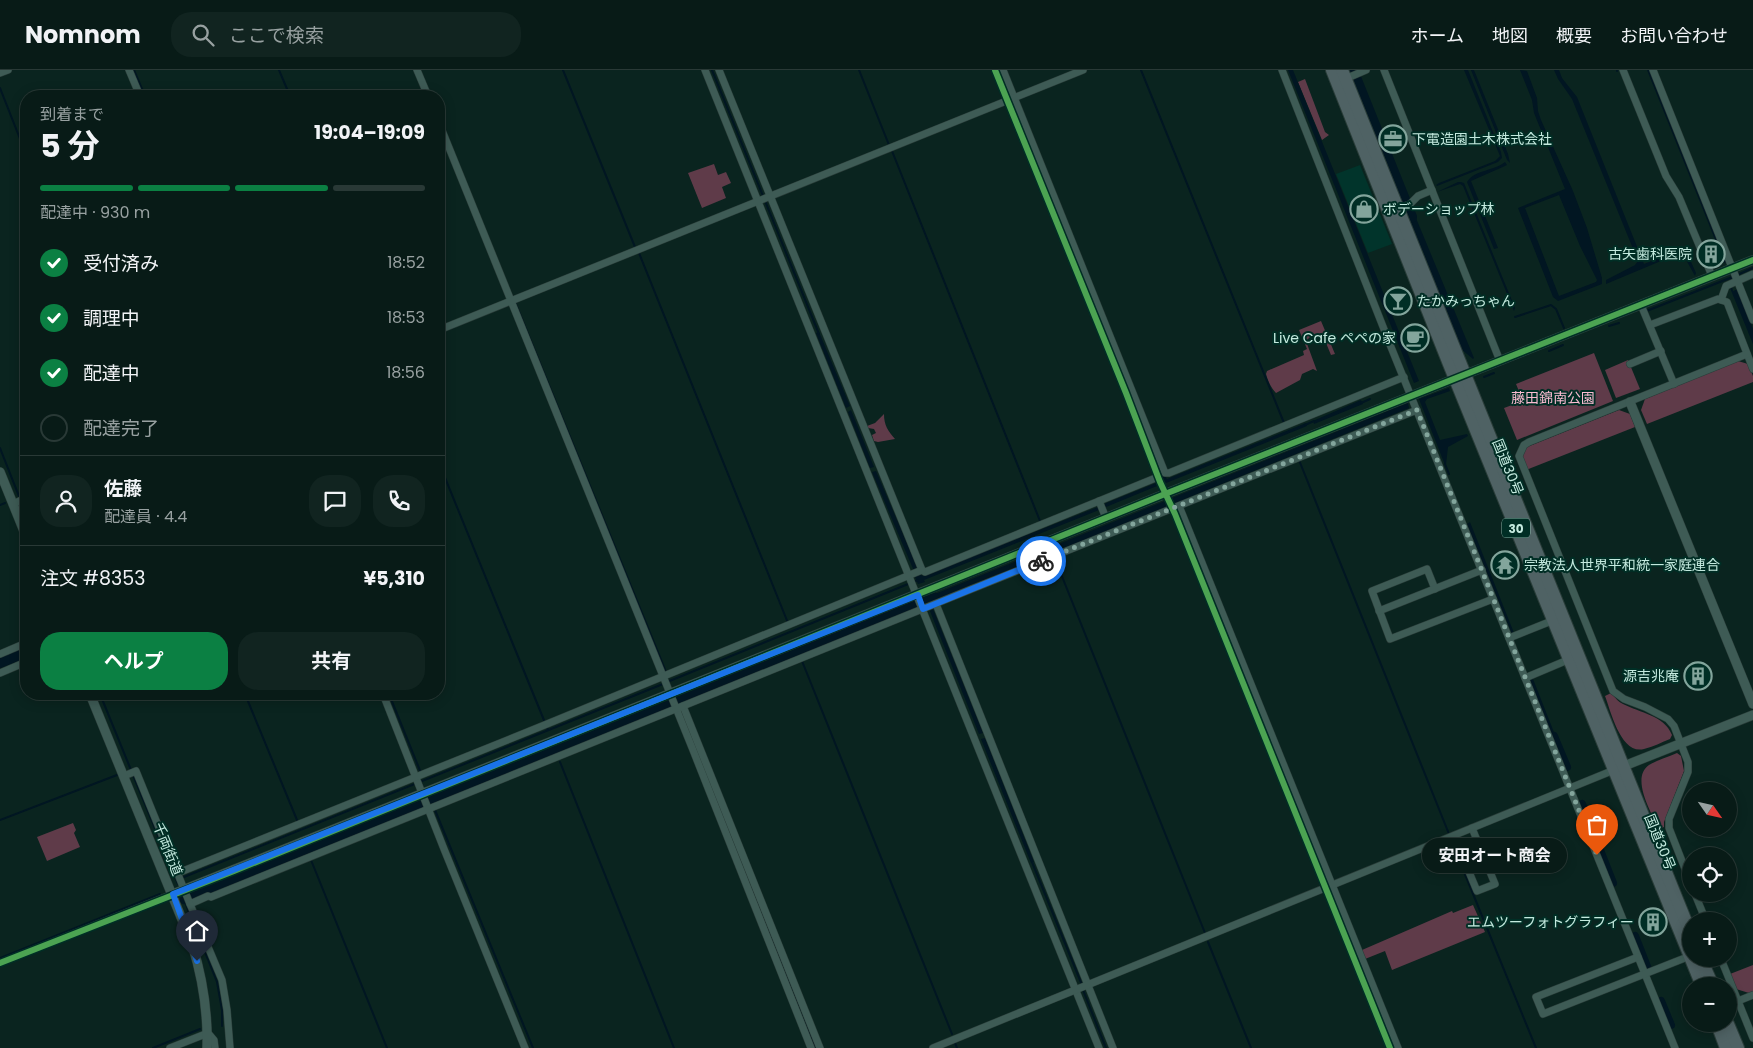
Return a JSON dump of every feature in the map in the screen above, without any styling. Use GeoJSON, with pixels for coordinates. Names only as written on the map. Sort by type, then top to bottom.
{"type":"FeatureCollection","features":[{"type":"Feature","properties":{"kind":"highway","name":"国道30号"},"geometry":{"type":"LineString","coordinates":[[1332,70],[1460,377],[1682,923]]}},
{"type":"Feature","properties":{"kind":"highway","name":"国道30号"},"geometry":{"type":"LineString","coordinates":[[1345,75],[1400,208],[1460,377],[1554,620],[1682,913]]}},
{"type":"Feature","properties":{"kind":"highway"},"geometry":{"type":"LineString","coordinates":[[1720,1032],[1726,1048]]}},
{"type":"Feature","properties":{"kind":"highway"},"geometry":{"type":"LineString","coordinates":[[1731,1032],[1738,1048]]}},
{"type":"Feature","properties":{"kind":"street"},"geometry":{"type":"LineString","coordinates":[[0,73],[8,70]]}},
{"type":"Feature","properties":{"kind":"street"},"geometry":{"type":"LineString","coordinates":[[129,70],[137,90]]}},
{"type":"Feature","properties":{"kind":"street"},"geometry":{"type":"LineString","coordinates":[[417,70],[425,90]]}},
{"type":"Feature","properties":{"kind":"street"},"geometry":{"type":"LineString","coordinates":[[705,70],[764,199],[915,576]]}},
{"type":"Feature","properties":{"kind":"street"},"geometry":{"type":"LineString","coordinates":[[718,70],[764,199],[925,603],[982,736],[1082,987],[1114,1048]]}},
{"type":"Feature","properties":{"kind":"street"},"geometry":{"type":"LineString","coordinates":[[994,70],[1011,99]]}},
{"type":"Feature","properties":{"kind":"street"},"geometry":{"type":"LineString","coordinates":[[1003,70],[1011,99],[1165,488],[1201,568],[1329,887],[1398,1048]]}},
{"type":"Feature","properties":{"kind":"street"},"geometry":{"type":"LineString","coordinates":[[445,328],[1082,70]]}},
{"type":"Feature","properties":{"kind":"street"},"geometry":{"type":"LineString","coordinates":[[1282,70],[1493,599],[1509,638],[1529,676],[1570,788],[1675,1048]]}},
{"type":"Feature","properties":{"kind":"street"},"geometry":{"type":"LineString","coordinates":[[1384,70],[1500,361]]}},
{"type":"Feature","properties":{"kind":"street"},"geometry":{"type":"LineString","coordinates":[[1623,70],[1666,176],[1679,197],[1712,276]]}},
{"type":"Feature","properties":{"kind":"street"},"geometry":{"type":"LineString","coordinates":[[1653,70],[1753,320]]}},
{"type":"Feature","properties":{"kind":"street"},"geometry":{"type":"LineString","coordinates":[[1345,75],[1362,72]]}},
{"type":"Feature","properties":{"kind":"street"},"geometry":{"type":"LineString","coordinates":[[445,137],[513,300],[801,1010],[820,1048]]}},
{"type":"Feature","properties":{"kind":"street"},"geometry":{"type":"LineString","coordinates":[[1400,208],[1410,204],[1418,196],[1432,190]]}},
{"type":"Feature","properties":{"kind":"street"},"geometry":{"type":"LineString","coordinates":[[1721,300],[1726,286],[1735,275],[1753,260]]}},
{"type":"Feature","properties":{"kind":"street"},"geometry":{"type":"LineString","coordinates":[[188,897],[422,789],[671,691],[925,603],[1102,508],[1165,488],[1500,361],[1643,310],[1712,276],[1753,274]]}},
{"type":"Feature","properties":{"kind":"street"},"geometry":{"type":"LineString","coordinates":[[1650,326],[1718,299],[1727,302],[1753,369]]}},
{"type":"Feature","properties":{"kind":"street"},"geometry":{"type":"LineString","coordinates":[[1643,310],[1674,384]]}},
{"type":"Feature","properties":{"kind":"street"},"geometry":{"type":"LineString","coordinates":[[1630,364],[1661,351]]}},
{"type":"Feature","properties":{"kind":"street"},"geometry":{"type":"LineString","coordinates":[[1682,861],[1669,828],[1669,819],[1688,772],[1688,762],[1674,726],[1668,719],[1624,699],[1613,691],[1519,456],[1524,445],[1529,442],[1747,354]]}},
{"type":"Feature","properties":{"kind":"street"},"geometry":{"type":"LineString","coordinates":[[178,873],[422,789],[671,691],[925,603],[1165,488],[1169,473],[1404,377]]}},
{"type":"Feature","properties":{"kind":"street"},"geometry":{"type":"LineString","coordinates":[[1630,402],[1753,704]]}},
{"type":"Feature","properties":{"kind":"street"},"geometry":{"type":"LineString","coordinates":[[0,963],[173,894],[188,897],[211,897],[546,725],[671,691],[789,626],[925,572],[1102,508],[1417,410]]}},
{"type":"Feature","properties":{"kind":"street"},"geometry":{"type":"LineString","coordinates":[[0,472],[20,501]]}},
{"type":"Feature","properties":{"kind":"street"},"geometry":{"type":"LineString","coordinates":[[1435,589],[1427,569],[1372,591],[1390,639],[1493,599]]}},
{"type":"Feature","properties":{"kind":"street"},"geometry":{"type":"LineString","coordinates":[[1380,610],[1482,570]]}},
{"type":"Feature","properties":{"kind":"street"},"geometry":{"type":"LineString","coordinates":[[925,603],[982,736],[1082,987],[1099,1048]]}},
{"type":"Feature","properties":{"kind":"street"},"geometry":{"type":"LineString","coordinates":[[1509,638],[1554,620]]}},
{"type":"Feature","properties":{"kind":"street"},"geometry":{"type":"LineString","coordinates":[[0,654],[20,646]]}},
{"type":"Feature","properties":{"kind":"street"},"geometry":{"type":"LineString","coordinates":[[1529,676],[1570,659]]}},
{"type":"Feature","properties":{"kind":"street"},"geometry":{"type":"LineString","coordinates":[[0,673],[20,665]]}},
{"type":"Feature","properties":{"kind":"street","name":"千両街道"},"geometry":{"type":"LineString","coordinates":[[93,700],[130,774],[192,944],[206,1005],[207,1048]]}},
{"type":"Feature","properties":{"kind":"street"},"geometry":{"type":"LineString","coordinates":[[385,700],[525,1048]]}},
{"type":"Feature","properties":{"kind":"street"},"geometry":{"type":"LineString","coordinates":[[934,1048],[1753,715]]}},
{"type":"Feature","properties":{"kind":"street"},"geometry":{"type":"LineString","coordinates":[[130,774],[178,873],[222,980],[230,1048]]}},
{"type":"Feature","properties":{"kind":"street"},"geometry":{"type":"LineString","coordinates":[[1454,836],[1476,891],[1495,884],[1472,828]]}},
{"type":"Feature","properties":{"kind":"street"},"geometry":{"type":"LineString","coordinates":[[1329,887],[1390,1048]]}},
{"type":"Feature","properties":{"kind":"street"},"geometry":{"type":"LineString","coordinates":[[1638,957],[1536,997],[1543,1014],[1645,974],[1682,962]]}},
{"type":"Feature","properties":{"kind":"street"},"geometry":{"type":"LineString","coordinates":[[1724,967],[1753,1038]]}},
{"type":"Feature","properties":{"kind":"street"},"geometry":{"type":"LineString","coordinates":[[1738,1001],[1753,995]]}},
{"type":"Feature","properties":{"kind":"street"},"geometry":{"type":"LineString","coordinates":[[801,1010],[811,1048]]}},
{"type":"Feature","properties":{"kind":"street"},"geometry":{"type":"LineString","coordinates":[[170,1048],[208,1033],[214,1040],[215,1048]]}},
{"type":"Feature","properties":{"kind":"shaded area","name":"ボデーショップ林"},"geometry":{"type":"Polygon","coordinates":[[[1360,165],[1392,244],[1368,253],[1336,174],[1360,165]]]}},
{"type":"Feature","properties":{"kind":"green space"},"geometry":{"type":"Polygon","coordinates":[[[1305,79],[1325,132],[1329,135],[1322,140],[1298,82],[1305,79]]]}},
{"type":"Feature","properties":{"kind":"green space"},"geometry":{"type":"Polygon","coordinates":[[[714,164],[718,175],[726,172],[731,183],[722,187],[726,198],[702,208],[688,173],[714,164]]]}},
{"type":"Feature","properties":{"kind":"green space"},"geometry":{"type":"Polygon","coordinates":[[[1321,321],[1335,354],[1331,355],[1320,334],[1310,337],[1306,341],[1317,371],[1313,369],[1302,374],[1300,380],[1276,393],[1269,382],[1266,374],[1267,371],[1304,355],[1303,351],[1307,349],[1299,330],[1321,321]]]}},
{"type":"Feature","properties":{"kind":"green space","name":"藤田錦南公園"},"geometry":{"type":"Polygon","coordinates":[[[1594,353],[1613,401],[1517,440],[1504,408],[1523,401],[1516,384],[1594,353]]]}},
{"type":"Feature","properties":{"kind":"green space"},"geometry":{"type":"Polygon","coordinates":[[[1628,360],[1640,389],[1616,398],[1605,370],[1628,360]]]}},
{"type":"Feature","properties":{"kind":"green space"},"geometry":{"type":"Polygon","coordinates":[[[1738,361],[1748,364],[1753,376],[1753,382],[1647,424],[1641,410],[1645,399],[1738,361]]]}},
{"type":"Feature","properties":{"kind":"green space"},"geometry":{"type":"Polygon","coordinates":[[[1619,410],[1630,414],[1635,427],[1526,470],[1521,457],[1527,447],[1619,410]]]}},
{"type":"Feature","properties":{"kind":"green space"},"geometry":{"type":"Polygon","coordinates":[[[884,414],[887,428],[895,439],[874,441],[872,435],[876,433],[874,429],[867,426],[875,423],[884,414]]]}},
{"type":"Feature","properties":{"kind":"green space"},"geometry":{"type":"Polygon","coordinates":[[[1611,693],[1621,703],[1651,715],[1663,723],[1672,735],[1670,739],[1644,749],[1636,749],[1629,746],[1618,731],[1610,712],[1605,696],[1611,693]]]}},
{"type":"Feature","properties":{"kind":"green space"},"geometry":{"type":"Polygon","coordinates":[[[1677,753],[1681,756],[1684,771],[1664,822],[1664,827],[1659,829],[1644,796],[1642,778],[1644,771],[1649,765],[1677,753]]]}},
{"type":"Feature","properties":{"kind":"green space"},"geometry":{"type":"Polygon","coordinates":[[[73,823],[76,830],[74,833],[80,847],[47,861],[37,837],[73,823]]]}},
{"type":"Feature","properties":{"kind":"green space"},"geometry":{"type":"Polygon","coordinates":[[[1473,905],[1485,932],[1392,970],[1385,951],[1365,959],[1362,950],[1452,911],[1453,913],[1473,905]]]}},
{"type":"Feature","properties":{"kind":"green space"},"geometry":{"type":"Polygon","coordinates":[[[1753,965],[1753,992],[1749,993],[1737,989],[1737,977],[1731,977],[1730,974],[1753,965]]]}},
{"type":"Feature","properties":{"kind":"water"},"geometry":{"type":"Polygon","coordinates":[[[1288,70],[1293,70],[1419,381],[1414,383],[1288,70]]]}},
{"type":"Feature","properties":{"kind":"water"},"geometry":{"type":"Polygon","coordinates":[[[1464,70],[1468,70],[1502,158],[1498,162],[1437,186],[1439,183],[1495,161],[1500,156],[1464,70]]]}},
{"type":"Feature","properties":{"kind":"water"},"geometry":{"type":"Polygon","coordinates":[[[1471,70],[1474,70],[1510,163],[1507,160],[1471,70]]]}},
{"type":"Feature","properties":{"kind":"water"},"geometry":{"type":"Polygon","coordinates":[[[1520,70],[1527,71],[1537,98],[1541,120],[1573,191],[1587,228],[1602,278],[1602,284],[1558,301],[1553,297],[1518,208],[1565,189],[1534,113],[1532,100],[1520,70]],[[1559,195],[1525,208],[1559,296],[1597,280],[1580,246],[1559,195]]]}},
{"type":"Feature","properties":{"kind":"water"},"geometry":{"type":"Polygon","coordinates":[[[1554,70],[1559,70],[1562,78],[1577,97],[1644,264],[1679,250],[1688,255],[1696,273],[1695,276],[1684,256],[1680,253],[1606,284],[1606,280],[1635,265],[1638,261],[1572,99],[1554,70]]]}},
{"type":"Feature","properties":{"kind":"water"},"geometry":{"type":"Polygon","coordinates":[[[1505,162],[1507,165],[1471,181],[1498,248],[1494,249],[1467,182],[1474,175],[1505,162]]]}},
{"type":"Feature","properties":{"kind":"water"},"geometry":{"type":"Polygon","coordinates":[[[1458,182],[1464,183],[1515,308],[1514,311],[1463,186],[1460,184],[1437,192],[1458,182]]]}},
{"type":"Feature","properties":{"kind":"water"},"geometry":{"type":"Polygon","coordinates":[[[1411,206],[1473,359],[1461,349],[1404,209],[1411,206]]]}},
{"type":"Feature","properties":{"kind":"water"},"geometry":{"type":"Polygon","coordinates":[[[1732,276],[1733,278],[1647,312],[1646,310],[1732,276]]]}},
{"type":"Feature","properties":{"kind":"water"},"geometry":{"type":"Polygon","coordinates":[[[1732,287],[1733,291],[1738,289],[1753,329],[1753,344],[1730,288],[1732,287]]]}},
{"type":"Feature","properties":{"kind":"water"},"geometry":{"type":"Polygon","coordinates":[[[819,332],[850,406],[846,408],[816,333],[819,332]]]}},
{"type":"Feature","properties":{"kind":"water"},"geometry":{"type":"Polygon","coordinates":[[[1449,388],[1450,391],[1427,399],[1425,402],[1440,440],[1467,434],[1468,436],[1448,447],[1445,465],[1419,399],[1449,388]]]}},
{"type":"Feature","properties":{"kind":"water"},"geometry":{"type":"Polygon","coordinates":[[[1361,400],[1363,404],[1314,424],[1313,421],[1361,400]]]}},
{"type":"Feature","properties":{"kind":"water"},"geometry":{"type":"Polygon","coordinates":[[[1408,403],[1409,408],[1175,503],[1172,498],[1408,403]]]}},
{"type":"Feature","properties":{"kind":"water"},"geometry":{"type":"Polygon","coordinates":[[[851,410],[874,467],[870,468],[848,412],[851,410]]]}},
{"type":"Feature","properties":{"kind":"water"},"geometry":{"type":"Polygon","coordinates":[[[1306,423],[1307,426],[1166,483],[1162,476],[1164,475],[1167,479],[1306,423]]]}},
{"type":"Feature","properties":{"kind":"water"},"geometry":{"type":"Polygon","coordinates":[[[876,471],[918,569],[914,571],[872,472],[876,471]]]}},
{"type":"Feature","properties":{"kind":"water"},"geometry":{"type":"Polygon","coordinates":[[[1156,483],[1157,486],[1106,507],[1104,504],[1156,483]]]}},
{"type":"Feature","properties":{"kind":"water"},"geometry":{"type":"Polygon","coordinates":[[[1165,501],[1166,507],[927,604],[925,598],[1165,501]]]}},
{"type":"Feature","properties":{"kind":"water"},"geometry":{"type":"Polygon","coordinates":[[[1098,507],[1099,510],[924,580],[925,582],[918,584],[915,577],[919,574],[923,576],[1098,507]]]}},
{"type":"Feature","properties":{"kind":"water"},"geometry":{"type":"Polygon","coordinates":[[[1470,522],[1514,633],[1512,634],[1467,524],[1470,522]]]}},
{"type":"Feature","properties":{"kind":"water"},"geometry":{"type":"Polygon","coordinates":[[[933,609],[983,733],[979,734],[930,611],[933,609]]]}},
{"type":"Feature","properties":{"kind":"water"},"geometry":{"type":"Polygon","coordinates":[[[1533,679],[1559,745],[1556,746],[1530,680],[1533,679]]]}},
{"type":"Feature","properties":{"kind":"water"},"geometry":{"type":"Polygon","coordinates":[[[985,738],[1034,862],[1031,863],[981,739],[985,738]]]}},
{"type":"Feature","properties":{"kind":"waterway"},"geometry":{"type":"LineString","coordinates":[[134,70],[142,90]]}},
{"type":"Feature","properties":{"kind":"waterway"},"geometry":{"type":"LineString","coordinates":[[279,70],[287,90]]}},
{"type":"Feature","properties":{"kind":"waterway"},"geometry":{"type":"LineString","coordinates":[[563,70],[635,247]]}},
{"type":"Feature","properties":{"kind":"waterway"},"geometry":{"type":"LineString","coordinates":[[712,70],[819,334]]}},
{"type":"Feature","properties":{"kind":"waterway"},"geometry":{"type":"LineString","coordinates":[[859,70],[889,145]]}},
{"type":"Feature","properties":{"kind":"waterway"},"geometry":{"type":"LineString","coordinates":[[999,70],[1003,81]]}},
{"type":"Feature","properties":{"kind":"waterway"},"geometry":{"type":"LineString","coordinates":[[1141,70],[1284,423]]}},
{"type":"Feature","properties":{"kind":"waterway"},"geometry":{"type":"LineString","coordinates":[[1352,70],[1411,217]]}},
{"type":"Feature","properties":{"kind":"waterway"},"geometry":{"type":"LineString","coordinates":[[1648,70],[1725,262]]}},
{"type":"Feature","properties":{"kind":"waterway"},"geometry":{"type":"LineString","coordinates":[[0,88],[20,139]]}},
{"type":"Feature","properties":{"kind":"waterway"},"geometry":{"type":"LineString","coordinates":[[1012,104],[1059,220]]}},
{"type":"Feature","properties":{"kind":"waterway"},"geometry":{"type":"LineString","coordinates":[[892,151],[1040,521]]}},
{"type":"Feature","properties":{"kind":"waterway"},"geometry":{"type":"LineString","coordinates":[[639,253],[788,623]]}},
{"type":"Feature","properties":{"kind":"waterway"},"geometry":{"type":"LineString","coordinates":[[1737,275],[1753,268]]}},
{"type":"Feature","properties":{"kind":"waterway"},"geometry":{"type":"LineString","coordinates":[[515,302],[666,672]]}},
{"type":"Feature","properties":{"kind":"waterway"},"geometry":{"type":"LineString","coordinates":[[1515,317],[1551,305],[1556,309],[1564,328]]}},
{"type":"Feature","properties":{"kind":"waterway"},"geometry":{"type":"LineString","coordinates":[[1609,326],[1619,323]]}},
{"type":"Feature","properties":{"kind":"waterway"},"geometry":{"type":"LineString","coordinates":[[1549,351],[1563,345]]}},
{"type":"Feature","properties":{"kind":"waterway"},"geometry":{"type":"LineString","coordinates":[[1484,377],[1494,373]]}},
{"type":"Feature","properties":{"kind":"waterway"},"geometry":{"type":"LineString","coordinates":[[1361,403],[1370,399]]}},
{"type":"Feature","properties":{"kind":"waterway"},"geometry":{"type":"LineString","coordinates":[[1305,425],[1314,421]]}},
{"type":"Feature","properties":{"kind":"waterway"},"geometry":{"type":"LineString","coordinates":[[0,448],[20,499]]}},
{"type":"Feature","properties":{"kind":"waterway"},"geometry":{"type":"LineString","coordinates":[[1299,460],[1449,834]]}},
{"type":"Feature","properties":{"kind":"waterway"},"geometry":{"type":"LineString","coordinates":[[1445,464],[1449,474]]}},
{"type":"Feature","properties":{"kind":"waterway"},"geometry":{"type":"LineString","coordinates":[[445,478],[548,730]]}},
{"type":"Feature","properties":{"kind":"waterway"},"geometry":{"type":"LineString","coordinates":[[0,505],[5,503]]}},
{"type":"Feature","properties":{"kind":"waterway"},"geometry":{"type":"LineString","coordinates":[[1055,559],[1205,933]]}},
{"type":"Feature","properties":{"kind":"waterway"},"geometry":{"type":"LineString","coordinates":[[667,682],[918,580]]}},
{"type":"Feature","properties":{"kind":"waterway"},"geometry":{"type":"LineString","coordinates":[[184,900],[935,597]]}},
{"type":"Feature","properties":{"kind":"waterway"},"geometry":{"type":"LineString","coordinates":[[0,662],[20,654]]}},
{"type":"Feature","properties":{"kind":"waterway"},"geometry":{"type":"LineString","coordinates":[[802,661],[952,1034]]}},
{"type":"Feature","properties":{"kind":"waterway"},"geometry":{"type":"LineString","coordinates":[[184,877],[663,684]]}},
{"type":"Feature","properties":{"kind":"waterway"},"geometry":{"type":"LineString","coordinates":[[102,700],[131,770]]}},
{"type":"Feature","properties":{"kind":"waterway"},"geometry":{"type":"LineString","coordinates":[[247,700],[297,820]]}},
{"type":"Feature","properties":{"kind":"waterway"},"geometry":{"type":"LineString","coordinates":[[391,700],[421,773]]}},
{"type":"Feature","properties":{"kind":"waterway"},"geometry":{"type":"LineString","coordinates":[[1554,736],[1567,767]]}},
{"type":"Feature","properties":{"kind":"waterway"},"geometry":{"type":"LineString","coordinates":[[560,762],[674,1048]]}},
{"type":"Feature","properties":{"kind":"waterway"},"geometry":{"type":"LineString","coordinates":[[0,820],[117,775]]}},
{"type":"Feature","properties":{"kind":"waterway"},"geometry":{"type":"LineString","coordinates":[[133,775],[178,884]]}},
{"type":"Feature","properties":{"kind":"waterway"},"geometry":{"type":"LineString","coordinates":[[431,800],[433,804]]}},
{"type":"Feature","properties":{"kind":"waterway"},"geometry":{"type":"LineString","coordinates":[[1582,804],[1591,828]]}},
{"type":"Feature","properties":{"kind":"waterway"},"geometry":{"type":"LineString","coordinates":[[435,810],[533,1048]]}},
{"type":"Feature","properties":{"kind":"waterway"},"geometry":{"type":"LineString","coordinates":[[1451,840],[1536,1048]]}},
{"type":"Feature","properties":{"kind":"waterway"},"geometry":{"type":"LineString","coordinates":[[1600,850],[1613,883]]}},
{"type":"Feature","properties":{"kind":"waterway"},"geometry":{"type":"LineString","coordinates":[[311,860],[387,1048]]}},
{"type":"Feature","properties":{"kind":"waterway"},"geometry":{"type":"LineString","coordinates":[[1032,862],[1082,985]]}},
{"type":"Feature","properties":{"kind":"waterway"},"geometry":{"type":"LineString","coordinates":[[743,864],[816,1048]]}},
{"type":"Feature","properties":{"kind":"waterway"},"geometry":{"type":"LineString","coordinates":[[0,958],[160,894]]}},
{"type":"Feature","properties":{"kind":"waterway"},"geometry":{"type":"LineString","coordinates":[[184,900],[217,982],[222,1010],[222,1026]]}},
{"type":"Feature","properties":{"kind":"waterway"},"geometry":{"type":"LineString","coordinates":[[1635,936],[1648,969]]}},
{"type":"Feature","properties":{"kind":"waterway"},"geometry":{"type":"LineString","coordinates":[[1208,942],[1251,1048]]}},
{"type":"Feature","properties":{"kind":"waterway"},"geometry":{"type":"LineString","coordinates":[[1083,990],[1106,1048]]}},
{"type":"Feature","properties":{"kind":"waterway"},"geometry":{"type":"LineString","coordinates":[[1661,1001],[1671,1025]]}},
{"type":"Feature","properties":{"kind":"waterway"},"geometry":{"type":"LineString","coordinates":[[153,1048],[200,1029]]}},
{"type":"Feature","properties":{"kind":"waterway"},"geometry":{"type":"LineString","coordinates":[[955,1043],[957,1048]]}},
{"type":"Feature","properties":{"kind":"cycle path"},"geometry":{"type":"LineString","coordinates":[[995,70],[1390,1048]]}},
{"type":"Feature","properties":{"kind":"cycle path"},"geometry":{"type":"LineString","coordinates":[[0,963],[234,871],[1165,494],[1753,260]]}},
{"type":"Feature","properties":{"kind":"way so far"},"geometry":{"type":"LineString","coordinates":[[1041,561],[1417,410],[1597,855]]}},
{"type":"Feature","properties":{"kind":"place","name":"下電造園土木株式会社"},"geometry":{"type":"Point","coordinates":[1393,139]}},
{"type":"Feature","properties":{"kind":"place","name":"ボデーショップ林"},"geometry":{"type":"Point","coordinates":[1364,209]}},
{"type":"Feature","properties":{"kind":"place","name":"古矢歯科医院"},"geometry":{"type":"Point","coordinates":[1711,254]}},
{"type":"Feature","properties":{"kind":"place","name":"たかみっちゃん"},"geometry":{"type":"Point","coordinates":[1398,301]}},
{"type":"Feature","properties":{"kind":"place","name":"Live Cafe ペペの家"},"geometry":{"type":"Point","coordinates":[1415,338]}},
{"type":"Feature","properties":{"kind":"place","name":"宗教法人世界平和統一家庭連合"},"geometry":{"type":"Point","coordinates":[1505,565]}},
{"type":"Feature","properties":{"kind":"place","name":"源吉兆庵"},"geometry":{"type":"Point","coordinates":[1698,676]}},
{"type":"Feature","properties":{"kind":"place","name":"安田オート商会"},"geometry":{"type":"Point","coordinates":[1597,855]}},
{"type":"Feature","properties":{"kind":"place","name":"エムツーフォトグラフィー"},"geometry":{"type":"Point","coordinates":[1653,922]}},
{"type":"Feature","properties":{"kind":"route"},"geometry":{"type":"LineString","coordinates":[[197,961],[173,894],[918,595],[923,609],[1041,561]]}}]}
